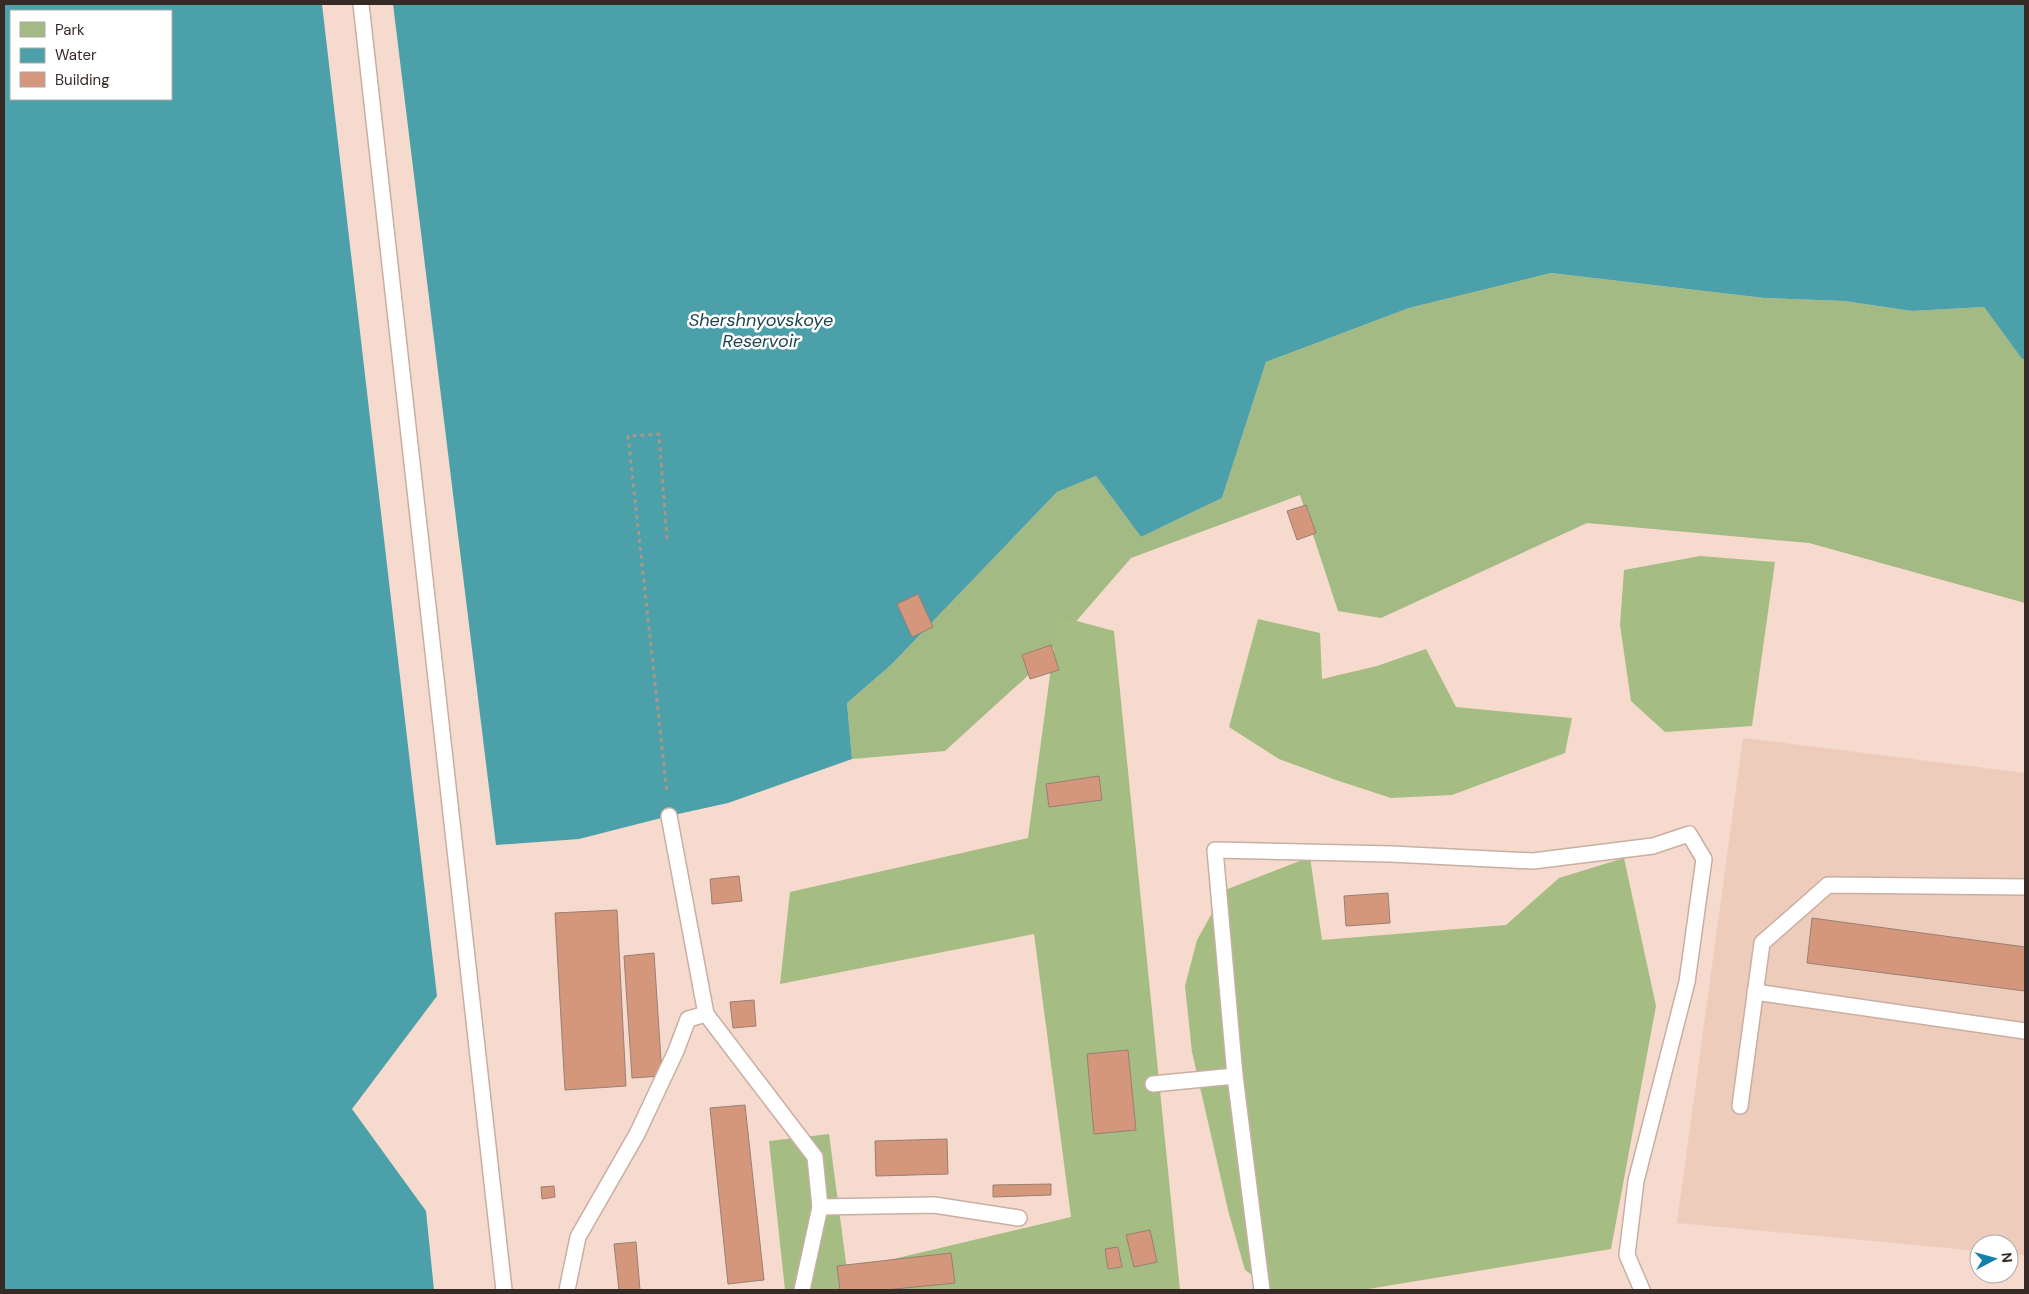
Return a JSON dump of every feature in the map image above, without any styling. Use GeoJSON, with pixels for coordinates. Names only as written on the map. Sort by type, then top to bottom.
{"type":"FeatureCollection","features":[{"type":"Feature","properties":{"kind":"lane"},"geometry":{"type":"LineString","coordinates":[[360,4],[505,1290]]}},
{"type":"Feature","properties":{"kind":"lane"},"geometry":{"type":"LineString","coordinates":[[669,816],[706,1014],[815,1157],[820,1207],[802,1290]]}},
{"type":"Feature","properties":{"kind":"lane"},"geometry":{"type":"LineString","coordinates":[[1262,1290],[1235,1076],[1215,850],[1391,854],[1533,861],[1653,846],[1689,834],[1704,859],[1687,982],[1636,1181],[1628,1255],[1642,1290]]}},
{"type":"Feature","properties":{"kind":"lane"},"geometry":{"type":"LineString","coordinates":[[1740,1106],[1762,943],[1828,885],[2025,887]]}},
{"type":"Feature","properties":{"kind":"lane"},"geometry":{"type":"LineString","coordinates":[[1755,992],[2025,1031]]}},
{"type":"Feature","properties":{"kind":"lane"},"geometry":{"type":"LineString","coordinates":[[568,1290],[578,1237],[637,1134],[676,1051],[688,1019],[706,1014]]}},
{"type":"Feature","properties":{"kind":"lane"},"geometry":{"type":"LineString","coordinates":[[1154,1084],[1235,1076]]}},
{"type":"Feature","properties":{"kind":"lane"},"geometry":{"type":"LineString","coordinates":[[820,1207],[934,1205],[1019,1218]]}},
{"type":"Feature","properties":{"kind":"path"},"geometry":{"type":"LineString","coordinates":[[667,539],[659,434],[628,436],[669,816]]}},
{"type":"Feature","properties":{"kind":"shaded area"},"geometry":{"type":"Polygon","coordinates":[[[1743,738],[2025,773],[2025,1255],[2019,1255],[2019,1234],[1969,1234],[1969,1250],[1677,1223],[1743,738]]]}},
{"type":"Feature","properties":{"kind":"green space"},"geometry":{"type":"Polygon","coordinates":[[[1551,273],[1764,298],[1844,301],[1912,311],[1984,307],[2022,359],[2025,359],[2025,603],[1809,543],[1587,523],[1381,618],[1338,611],[1300,495],[1131,558],[1034,670],[945,751],[852,759],[847,703],[891,665],[1057,492],[1096,476],[1141,537],[1222,498],[1266,362],[1409,308],[1551,273]]]}},
{"type":"Feature","properties":{"kind":"green space"},"geometry":{"type":"Polygon","coordinates":[[[1700,556],[1775,562],[1752,726],[1665,732],[1631,701],[1620,625],[1624,570],[1700,556]]]}},
{"type":"Feature","properties":{"kind":"green space"},"geometry":{"type":"Polygon","coordinates":[[[1058,616],[1114,631],[1180,1290],[785,1290],[769,1141],[829,1134],[847,1270],[1071,1217],[1034,934],[780,984],[790,892],[1028,838],[1058,616]]]}},
{"type":"Feature","properties":{"kind":"green space"},"geometry":{"type":"Polygon","coordinates":[[[1258,619],[1320,633],[1322,679],[1377,666],[1426,649],[1456,707],[1572,718],[1565,753],[1452,795],[1391,798],[1279,759],[1229,727],[1258,619]]]}},
{"type":"Feature","properties":{"kind":"green space"},"geometry":{"type":"Polygon","coordinates":[[[1310,857],[1322,940],[1506,925],[1559,878],[1624,858],[1656,1006],[1611,1249],[1362,1290],[1273,1290],[1245,1270],[1229,1214],[1192,1052],[1185,986],[1197,940],[1225,890],[1310,857]]]}},
{"type":"Feature","properties":{"kind":"water"},"geometry":{"type":"Polygon","coordinates":[[[4,4],[322,4],[437,996],[352,1109],[426,1211],[434,1290],[4,1290],[4,4]]]}},
{"type":"Feature","properties":{"kind":"water","name":"Shershnyovskoye Reservoir"},"geometry":{"type":"Polygon","coordinates":[[[393,4],[2025,4],[2025,359],[2022,359],[1984,307],[1912,311],[1844,301],[1764,298],[1551,273],[1409,308],[1266,362],[1222,498],[1141,537],[1096,476],[1057,492],[891,665],[847,703],[852,759],[728,803],[579,839],[496,845],[393,4]]]}},
{"type":"Feature","properties":{"kind":"building"},"geometry":{"type":"Polygon","coordinates":[[[1306,505],[1316,533],[1297,540],[1287,511],[1306,505]]]}},
{"type":"Feature","properties":{"kind":"building"},"geometry":{"type":"Polygon","coordinates":[[[918,594],[933,627],[912,637],[897,604],[918,594]]]}},
{"type":"Feature","properties":{"kind":"building"},"geometry":{"type":"Polygon","coordinates":[[[1051,645],[1059,670],[1030,679],[1022,655],[1051,645]]]}},
{"type":"Feature","properties":{"kind":"building"},"geometry":{"type":"Polygon","coordinates":[[[1099,776],[1102,800],[1049,807],[1046,784],[1099,776]]]}},
{"type":"Feature","properties":{"kind":"building"},"geometry":{"type":"Polygon","coordinates":[[[739,876],[742,901],[712,904],[710,879],[739,876]]]}},
{"type":"Feature","properties":{"kind":"building"},"geometry":{"type":"Polygon","coordinates":[[[1388,893],[1390,923],[1346,926],[1344,896],[1388,893]]]}},
{"type":"Feature","properties":{"kind":"building"},"geometry":{"type":"Polygon","coordinates":[[[617,910],[626,1086],[565,1090],[555,913],[617,910]]]}},
{"type":"Feature","properties":{"kind":"building"},"geometry":{"type":"Polygon","coordinates":[[[1812,918],[2025,947],[2025,991],[1807,963],[1812,918]]]}},
{"type":"Feature","properties":{"kind":"building"},"geometry":{"type":"Polygon","coordinates":[[[654,953],[662,1076],[632,1078],[624,956],[654,953]]]}},
{"type":"Feature","properties":{"kind":"building"},"geometry":{"type":"Polygon","coordinates":[[[754,1000],[756,1026],[733,1028],[730,1002],[754,1000]]]}},
{"type":"Feature","properties":{"kind":"building"},"geometry":{"type":"Polygon","coordinates":[[[1128,1050],[1136,1130],[1094,1134],[1087,1054],[1128,1050]]]}},
{"type":"Feature","properties":{"kind":"building"},"geometry":{"type":"Polygon","coordinates":[[[745,1105],[764,1280],[728,1284],[710,1108],[745,1105]]]}},
{"type":"Feature","properties":{"kind":"building"},"geometry":{"type":"Polygon","coordinates":[[[947,1139],[948,1174],[876,1176],[875,1141],[947,1139]]]}},
{"type":"Feature","properties":{"kind":"building"},"geometry":{"type":"Polygon","coordinates":[[[1051,1184],[1051,1195],[993,1197],[993,1185],[1051,1184]]]}},
{"type":"Feature","properties":{"kind":"building"},"geometry":{"type":"Polygon","coordinates":[[[554,1186],[555,1197],[542,1199],[541,1187],[554,1186]]]}},
{"type":"Feature","properties":{"kind":"building"},"geometry":{"type":"Polygon","coordinates":[[[1150,1230],[1157,1262],[1134,1267],[1126,1235],[1150,1230]]]}},
{"type":"Feature","properties":{"kind":"building"},"geometry":{"type":"Polygon","coordinates":[[[636,1242],[640,1290],[619,1290],[614,1244],[636,1242]]]}},
{"type":"Feature","properties":{"kind":"building"},"geometry":{"type":"Polygon","coordinates":[[[1118,1247],[1122,1267],[1108,1269],[1105,1249],[1118,1247]]]}},
{"type":"Feature","properties":{"kind":"building"},"geometry":{"type":"Polygon","coordinates":[[[951,1253],[955,1283],[885,1290],[840,1290],[837,1266],[951,1253]]]}}]}
